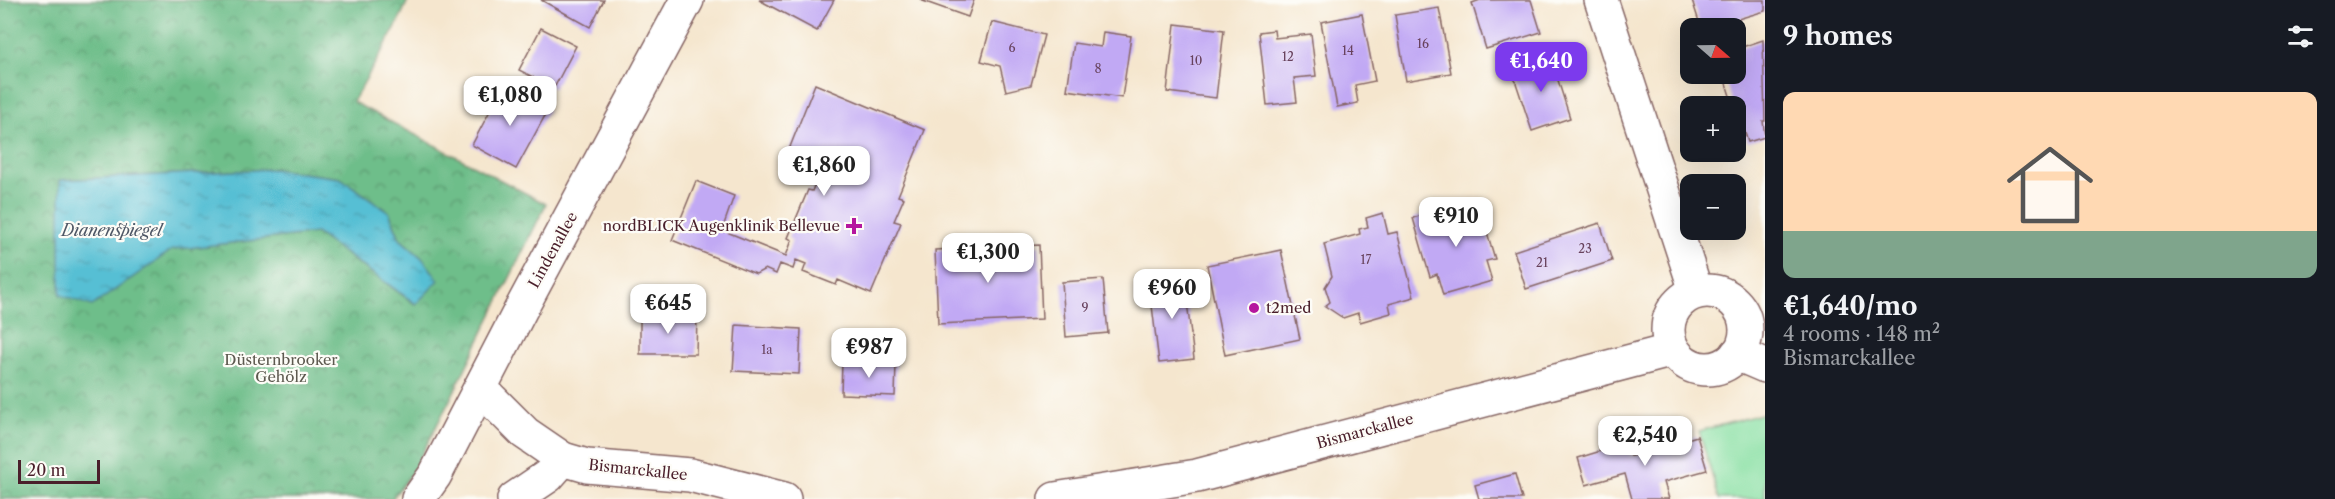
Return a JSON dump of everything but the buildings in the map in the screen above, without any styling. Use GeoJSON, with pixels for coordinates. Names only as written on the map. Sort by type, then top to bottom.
{"type":"FeatureCollection","features":[{"type":"Feature","properties":{"kind":"street","name":"Lindenallee"},"geometry":{"type":"LineString","coordinates":[[418,499],[435,475],[521,309],[687,0]]}},
{"type":"Feature","properties":{"kind":"street"},"geometry":{"type":"LineString","coordinates":[[1601,0],[1696,291]]}},
{"type":"Feature","properties":{"kind":"street"},"geometry":{"type":"LineString","coordinates":[[1708,290],[1721,293],[1739,308],[1746,332],[1743,344],[1751,360],[1704,369],[1692,366],[1673,350],[1668,339],[1667,327],[1670,315],[1685,297],[1696,291],[1708,290]]}},
{"type":"Feature","properties":{"kind":"street","name":"Bismarckallee"},"geometry":{"type":"LineString","coordinates":[[1055,499],[1197,476],[1673,350]]}},
{"type":"Feature","properties":{"kind":"street","name":"Bismarckallee"},"geometry":{"type":"LineString","coordinates":[[481,389],[525,433],[563,459],[587,466],[690,475],[784,499]]}},
{"type":"Feature","properties":{"kind":"street"},"geometry":{"type":"LineString","coordinates":[[514,499],[548,476],[563,459]]}},
{"type":"Feature","properties":{"kind":"green space","name":"Düsternbrooker Gehölz"},"geometry":{"type":"Polygon","coordinates":[[[0,0],[408,0],[398,23],[353,102],[546,204],[413,471],[392,499],[0,499],[0,0]],[[273,169],[60,180],[172,250],[316,233],[415,304],[422,258],[400,239],[389,212],[340,178],[273,169]]]}},
{"type":"Feature","properties":{"kind":"green space"},"geometry":{"type":"Polygon","coordinates":[[[1765,413],[1765,499],[1719,499],[1699,431],[1765,413]]]}},
{"type":"Feature","properties":{"kind":"water","name":"Dianenspiegel"},"geometry":{"type":"Polygon","coordinates":[[[273,169],[340,178],[389,212],[400,239],[422,258],[439,280],[416,304],[316,233],[172,250],[92,306],[60,295],[60,180],[273,169]]]}},
{"type":"Feature","properties":{"kind":"place","name":"nordBLICK Augenklinik Bellevue"},"geometry":{"type":"Point","coordinates":[854,226]}},
{"type":"Feature","properties":{"kind":"place","name":"t2med"},"geometry":{"type":"Point","coordinates":[1254,308]}}]}
